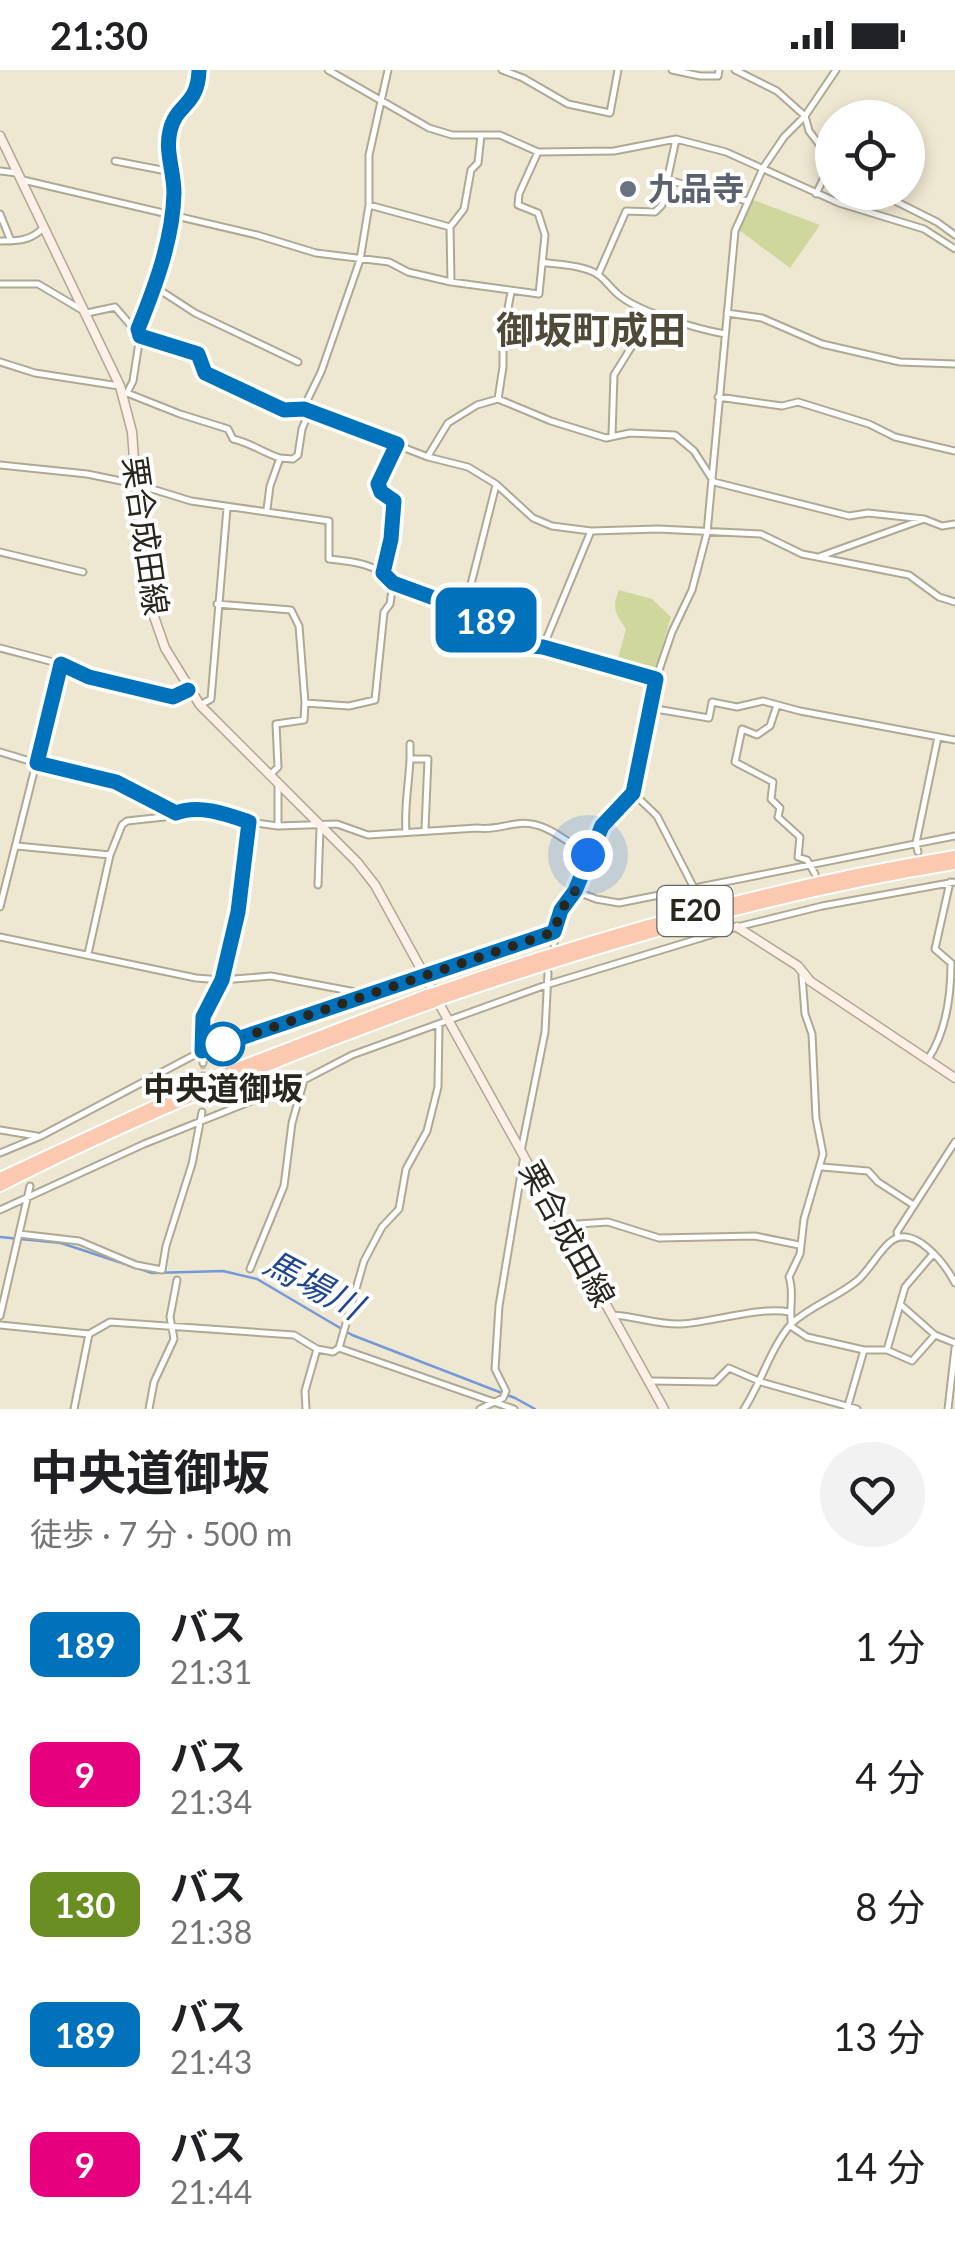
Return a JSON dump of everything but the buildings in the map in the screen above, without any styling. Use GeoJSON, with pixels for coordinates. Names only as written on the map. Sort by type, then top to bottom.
{"type":"FeatureCollection","features":[{"type":"Feature","properties":{"kind":"highway","name":"E20"},"geometry":{"type":"LineString","coordinates":[[0,1178],[232,1070],[672,917],[822,880],[955,856]]}},
{"type":"Feature","properties":{"kind":"highway","name":"E20"},"geometry":{"type":"LineString","coordinates":[[0,1186],[192,1097],[436,997],[710,916],[824,888],[955,864]]}},
{"type":"Feature","properties":{"kind":"main road","name":"栗合成田線"},"geometry":{"type":"LineString","coordinates":[[0,136],[123,390],[132,432],[142,567],[165,648],[200,706],[322,825],[375,885],[436,997],[444,1022],[664,1409]]}},
{"type":"Feature","properties":{"kind":"main road"},"geometry":{"type":"LineString","coordinates":[[736,923],[955,1078]]}},
{"type":"Feature","properties":{"kind":"street"},"geometry":{"type":"LineString","coordinates":[[123,390],[133,381],[139,333],[155,286],[171,214],[172,172],[166,147],[171,124],[196,96],[199,70]]}},
{"type":"Feature","properties":{"kind":"street"},"geometry":{"type":"LineString","coordinates":[[328,70],[429,128],[458,136],[500,134],[538,152],[614,151],[676,139],[726,152],[815,194]]}},
{"type":"Feature","properties":{"kind":"street"},"geometry":{"type":"LineString","coordinates":[[0,362],[123,390],[228,429],[233,439],[254,444],[262,452],[293,459],[298,454],[306,411],[360,260],[370,155],[388,70]]}},
{"type":"Feature","properties":{"kind":"street"},"geometry":{"type":"LineString","coordinates":[[502,70],[568,104],[610,112],[618,70]]}},
{"type":"Feature","properties":{"kind":"street"},"geometry":{"type":"LineString","coordinates":[[672,70],[700,76],[718,76],[719,70]]}},
{"type":"Feature","properties":{"kind":"street"},"geometry":{"type":"LineString","coordinates":[[734,70],[753,74],[778,91],[805,116],[815,139]]}},
{"type":"Feature","properties":{"kind":"street"},"geometry":{"type":"LineString","coordinates":[[554,945],[561,910],[575,891],[602,826],[633,793],[656,679],[692,590],[708,533],[735,230],[763,168],[836,70]]}},
{"type":"Feature","properties":{"kind":"street"},"geometry":{"type":"LineString","coordinates":[[451,282],[450,227],[464,209],[471,170],[478,163],[481,134]]}},
{"type":"Feature","properties":{"kind":"street"},"geometry":{"type":"LineString","coordinates":[[598,275],[626,211],[655,212],[662,205],[676,139]]}},
{"type":"Feature","properties":{"kind":"street"},"geometry":{"type":"LineString","coordinates":[[0,171],[316,253],[388,262],[408,272],[451,282],[539,294],[545,235],[538,213],[518,205],[538,152]]}},
{"type":"Feature","properties":{"kind":"street"},"geometry":{"type":"LineString","coordinates":[[114,161],[172,172]]}},
{"type":"Feature","properties":{"kind":"street"},"geometry":{"type":"LineString","coordinates":[[668,180],[747,201]]}},
{"type":"Feature","properties":{"kind":"street"},"geometry":{"type":"LineString","coordinates":[[368,205],[450,227]]}},
{"type":"Feature","properties":{"kind":"street"},"geometry":{"type":"LineString","coordinates":[[864,210],[937,234],[955,236]]}},
{"type":"Feature","properties":{"kind":"street"},"geometry":{"type":"LineString","coordinates":[[913,210],[955,236]]}},
{"type":"Feature","properties":{"kind":"street"},"geometry":{"type":"LineString","coordinates":[[0,214],[11,241]]}},
{"type":"Feature","properties":{"kind":"street"},"geometry":{"type":"LineString","coordinates":[[0,241],[36,235],[43,228]]}},
{"type":"Feature","properties":{"kind":"street"},"geometry":{"type":"LineString","coordinates":[[937,234],[955,249]]}},
{"type":"Feature","properties":{"kind":"street"},"geometry":{"type":"LineString","coordinates":[[542,262],[598,275],[620,296],[648,311],[724,334]]}},
{"type":"Feature","properties":{"kind":"street"},"geometry":{"type":"LineString","coordinates":[[0,284],[38,284],[87,313],[115,307],[139,333],[198,354],[205,373],[248,395],[284,410],[306,411],[428,457],[468,467],[496,484],[533,518],[552,526],[591,531],[745,531],[802,554],[909,575],[940,597],[955,602]]}},
{"type":"Feature","properties":{"kind":"street"},"geometry":{"type":"LineString","coordinates":[[155,286],[195,313],[298,362]]}},
{"type":"Feature","properties":{"kind":"street"},"geometry":{"type":"LineString","coordinates":[[498,399],[511,292]]}},
{"type":"Feature","properties":{"kind":"street"},"geometry":{"type":"LineString","coordinates":[[612,435],[614,375],[648,311]]}},
{"type":"Feature","properties":{"kind":"street"},"geometry":{"type":"LineString","coordinates":[[726,313],[762,318],[822,344],[900,362],[955,364]]}},
{"type":"Feature","properties":{"kind":"street"},"geometry":{"type":"LineString","coordinates":[[718,398],[782,406],[798,402],[868,424],[895,437],[955,451]]}},
{"type":"Feature","properties":{"kind":"street"},"geometry":{"type":"LineString","coordinates":[[428,457],[448,423],[476,406],[498,399],[606,438],[675,434],[694,451],[714,482],[848,516],[868,513],[924,519],[942,526],[955,524]]}},
{"type":"Feature","properties":{"kind":"street"},"geometry":{"type":"LineString","coordinates":[[383,573],[394,501],[381,492],[378,484],[397,444]]}},
{"type":"Feature","properties":{"kind":"street"},"geometry":{"type":"LineString","coordinates":[[266,510],[280,458]]}},
{"type":"Feature","properties":{"kind":"street"},"geometry":{"type":"LineString","coordinates":[[0,465],[87,474],[136,484],[191,502],[329,522],[329,559],[350,561],[383,573],[393,583],[486,617],[486,636],[490,642],[543,647],[656,679]]}},
{"type":"Feature","properties":{"kind":"street"},"geometry":{"type":"LineString","coordinates":[[465,608],[496,484]]}},
{"type":"Feature","properties":{"kind":"street"},"geometry":{"type":"LineString","coordinates":[[200,706],[211,699],[227,508]]}},
{"type":"Feature","properties":{"kind":"street"},"geometry":{"type":"LineString","coordinates":[[818,556],[924,519]]}},
{"type":"Feature","properties":{"kind":"street"},"geometry":{"type":"LineString","coordinates":[[543,647],[591,531]]}},
{"type":"Feature","properties":{"kind":"street"},"geometry":{"type":"LineString","coordinates":[[0,552],[83,572]]}},
{"type":"Feature","properties":{"kind":"street"},"geometry":{"type":"LineString","coordinates":[[305,703],[348,706],[375,700],[384,612],[390,604],[393,583]]}},
{"type":"Feature","properties":{"kind":"street"},"geometry":{"type":"LineString","coordinates":[[217,604],[290,610],[299,626],[304,720],[276,724],[278,767],[274,778],[278,826]]}},
{"type":"Feature","properties":{"kind":"street"},"geometry":{"type":"LineString","coordinates":[[0,648],[61,664],[89,677],[173,697],[188,690]]}},
{"type":"Feature","properties":{"kind":"street"},"geometry":{"type":"LineString","coordinates":[[0,907],[61,664]]}},
{"type":"Feature","properties":{"kind":"street"},"geometry":{"type":"LineString","coordinates":[[650,708],[709,718],[712,702],[737,708],[763,702],[955,740]]}},
{"type":"Feature","properties":{"kind":"street"},"geometry":{"type":"LineString","coordinates":[[777,705],[770,726],[757,735],[742,730],[735,762],[773,782],[772,799],[780,808],[778,817],[800,838],[798,857],[810,864],[815,874]]}},
{"type":"Feature","properties":{"kind":"street"},"geometry":{"type":"LineString","coordinates":[[918,852],[916,842],[938,737]]}},
{"type":"Feature","properties":{"kind":"street"},"geometry":{"type":"LineString","coordinates":[[406,832],[404,800],[409,784],[410,744]]}},
{"type":"Feature","properties":{"kind":"street"},"geometry":{"type":"LineString","coordinates":[[0,752],[116,782],[176,813]]}},
{"type":"Feature","properties":{"kind":"street"},"geometry":{"type":"LineString","coordinates":[[410,759],[428,759],[424,830]]}},
{"type":"Feature","properties":{"kind":"street"},"geometry":{"type":"LineString","coordinates":[[633,793],[658,816],[695,890]]}},
{"type":"Feature","properties":{"kind":"street"},"geometry":{"type":"LineString","coordinates":[[88,954],[110,855],[122,825],[186,809],[278,826],[336,824],[368,835],[493,830],[529,823],[546,828],[588,855]]}},
{"type":"Feature","properties":{"kind":"street"},"geometry":{"type":"LineString","coordinates":[[203,1063],[203,1017],[222,980],[238,912],[249,822]]}},
{"type":"Feature","properties":{"kind":"street"},"geometry":{"type":"LineString","coordinates":[[318,886],[322,825]]}},
{"type":"Feature","properties":{"kind":"street"},"geometry":{"type":"LineString","coordinates":[[575,891],[619,904],[722,889],[810,864],[955,836]]}},
{"type":"Feature","properties":{"kind":"street"},"geometry":{"type":"LineString","coordinates":[[17,846],[110,855]]}},
{"type":"Feature","properties":{"kind":"street"},"geometry":{"type":"LineString","coordinates":[[922,876],[924,887]]}},
{"type":"Feature","properties":{"kind":"street"},"geometry":{"type":"LineString","coordinates":[[0,1210],[198,1122],[304,1080],[352,1055],[546,985],[736,923],[821,902],[952,882],[935,949],[951,963],[951,980],[940,1034],[928,1059]]}},
{"type":"Feature","properties":{"kind":"street"},"geometry":{"type":"LineString","coordinates":[[0,1153],[41,1136],[202,1051],[554,932]]}},
{"type":"Feature","properties":{"kind":"street"},"geometry":{"type":"LineString","coordinates":[[0,937],[164,972],[222,980],[271,976],[365,994]]}},
{"type":"Feature","properties":{"kind":"street"},"geometry":{"type":"LineString","coordinates":[[501,1400],[496,1368],[499,1306],[545,1032],[548,973]]}},
{"type":"Feature","properties":{"kind":"street"},"geometry":{"type":"LineString","coordinates":[[802,973],[823,1154],[800,1254],[789,1278],[793,1288],[791,1324],[807,1336],[864,1350],[887,1350],[912,1361],[935,1335]]}},
{"type":"Feature","properties":{"kind":"street"},"geometry":{"type":"LineString","coordinates":[[0,1325],[89,1334],[110,1322],[294,1335],[316,1349],[333,1352],[338,1348],[364,1261],[382,1227],[399,1209],[406,1170],[427,1131],[438,1086],[444,1022]]}},
{"type":"Feature","properties":{"kind":"street"},"geometry":{"type":"LineString","coordinates":[[250,1269],[284,1186],[292,1122],[304,1080]]}},
{"type":"Feature","properties":{"kind":"street"},"geometry":{"type":"LineString","coordinates":[[18,1237],[78,1242],[136,1265],[162,1270],[192,1164],[202,1112]]}},
{"type":"Feature","properties":{"kind":"street"},"geometry":{"type":"LineString","coordinates":[[0,1130],[41,1136]]}},
{"type":"Feature","properties":{"kind":"street"},"geometry":{"type":"LineString","coordinates":[[898,1237],[912,1204],[955,1142]]}},
{"type":"Feature","properties":{"kind":"street"},"geometry":{"type":"LineString","coordinates":[[15,1145],[20,1154]]}},
{"type":"Feature","properties":{"kind":"street"},"geometry":{"type":"LineString","coordinates":[[821,1167],[868,1172],[912,1204]]}},
{"type":"Feature","properties":{"kind":"street"},"geometry":{"type":"LineString","coordinates":[[0,1316],[30,1186]]}},
{"type":"Feature","properties":{"kind":"street"},"geometry":{"type":"LineString","coordinates":[[562,1225],[608,1222],[659,1238],[756,1236],[799,1245]]}},
{"type":"Feature","properties":{"kind":"street"},"geometry":{"type":"LineString","coordinates":[[744,1409],[791,1324],[860,1279],[898,1237],[917,1240],[955,1283]]}},
{"type":"Feature","properties":{"kind":"street"},"geometry":{"type":"LineString","coordinates":[[887,1350],[908,1281],[933,1254]]}},
{"type":"Feature","properties":{"kind":"street"},"geometry":{"type":"LineString","coordinates":[[948,1271],[955,1265]]}},
{"type":"Feature","properties":{"kind":"street"},"geometry":{"type":"LineString","coordinates":[[149,1409],[154,1382],[174,1339],[170,1327],[176,1280]]}},
{"type":"Feature","properties":{"kind":"street"},"geometry":{"type":"LineString","coordinates":[[901,1305],[935,1335],[955,1346],[948,1409]]}},
{"type":"Feature","properties":{"kind":"street"},"geometry":{"type":"LineString","coordinates":[[612,1314],[680,1324],[751,1315],[772,1308],[789,1312]]}},
{"type":"Feature","properties":{"kind":"street"},"geometry":{"type":"LineString","coordinates":[[74,1409],[89,1334]]}},
{"type":"Feature","properties":{"kind":"street"},"geometry":{"type":"LineString","coordinates":[[338,1348],[501,1400],[514,1409]]}},
{"type":"Feature","properties":{"kind":"street"},"geometry":{"type":"LineString","coordinates":[[306,1409],[305,1391],[316,1349]]}},
{"type":"Feature","properties":{"kind":"street"},"geometry":{"type":"LineString","coordinates":[[848,1408],[864,1350]]}},
{"type":"Feature","properties":{"kind":"street"},"geometry":{"type":"LineString","coordinates":[[648,1381],[715,1382],[729,1368],[762,1382],[857,1409]]}},
{"type":"Feature","properties":{"kind":"street"},"geometry":{"type":"LineString","coordinates":[[480,1409],[501,1400]]}},
{"type":"Feature","properties":{"kind":"green space"},"geometry":{"type":"Polygon","coordinates":[[[751,199],[820,225],[790,268],[739,230],[751,199]]]}},
{"type":"Feature","properties":{"kind":"green space"},"geometry":{"type":"Polygon","coordinates":[[[619,590],[652,599],[671,617],[656,666],[648,670],[618,658],[626,629],[616,611],[619,590]]]}},
{"type":"Feature","properties":{"kind":"waterway","name":"馬場川"},"geometry":{"type":"LineString","coordinates":[[0,1237],[61,1243],[152,1273],[223,1271],[257,1279],[352,1335],[535,1409]]}},
{"type":"Feature","properties":{"kind":"tunnel"},"geometry":{"type":"LineString","coordinates":[[203,1063],[203,1084]]}},
{"type":"Feature","properties":{"kind":"bus line","name":"189"},"geometry":{"type":"LineString","coordinates":[[188,690],[173,697],[89,677],[61,664],[37,763],[116,782],[176,813],[200,810],[249,822],[238,912],[222,980],[203,1017],[202,1051],[554,932],[602,826],[633,793],[656,679],[543,647],[490,642],[486,636],[486,617],[393,583],[383,573],[394,501],[381,492],[378,484],[397,444],[304,409],[284,410],[248,395],[205,373],[198,354],[140,336],[138,329],[155,286],[174,195],[166,147],[171,124],[196,96],[199,70]]}},
{"type":"Feature","properties":{"kind":"place","name":"九品寺"},"geometry":{"type":"Point","coordinates":[628,189]}},
{"type":"Feature","properties":{"kind":"place","name":"中央道御坂"},"geometry":{"type":"Point","coordinates":[223,1044]}},
{"type":"Feature","properties":{"kind":"district","name":"御坂町成田"},"geometry":{"type":"Point","coordinates":[591,331]}},
{"type":"Feature","properties":{"kind":"route"},"geometry":{"type":"LineString","coordinates":[[223,1044],[554,932],[588,855]]}}]}
